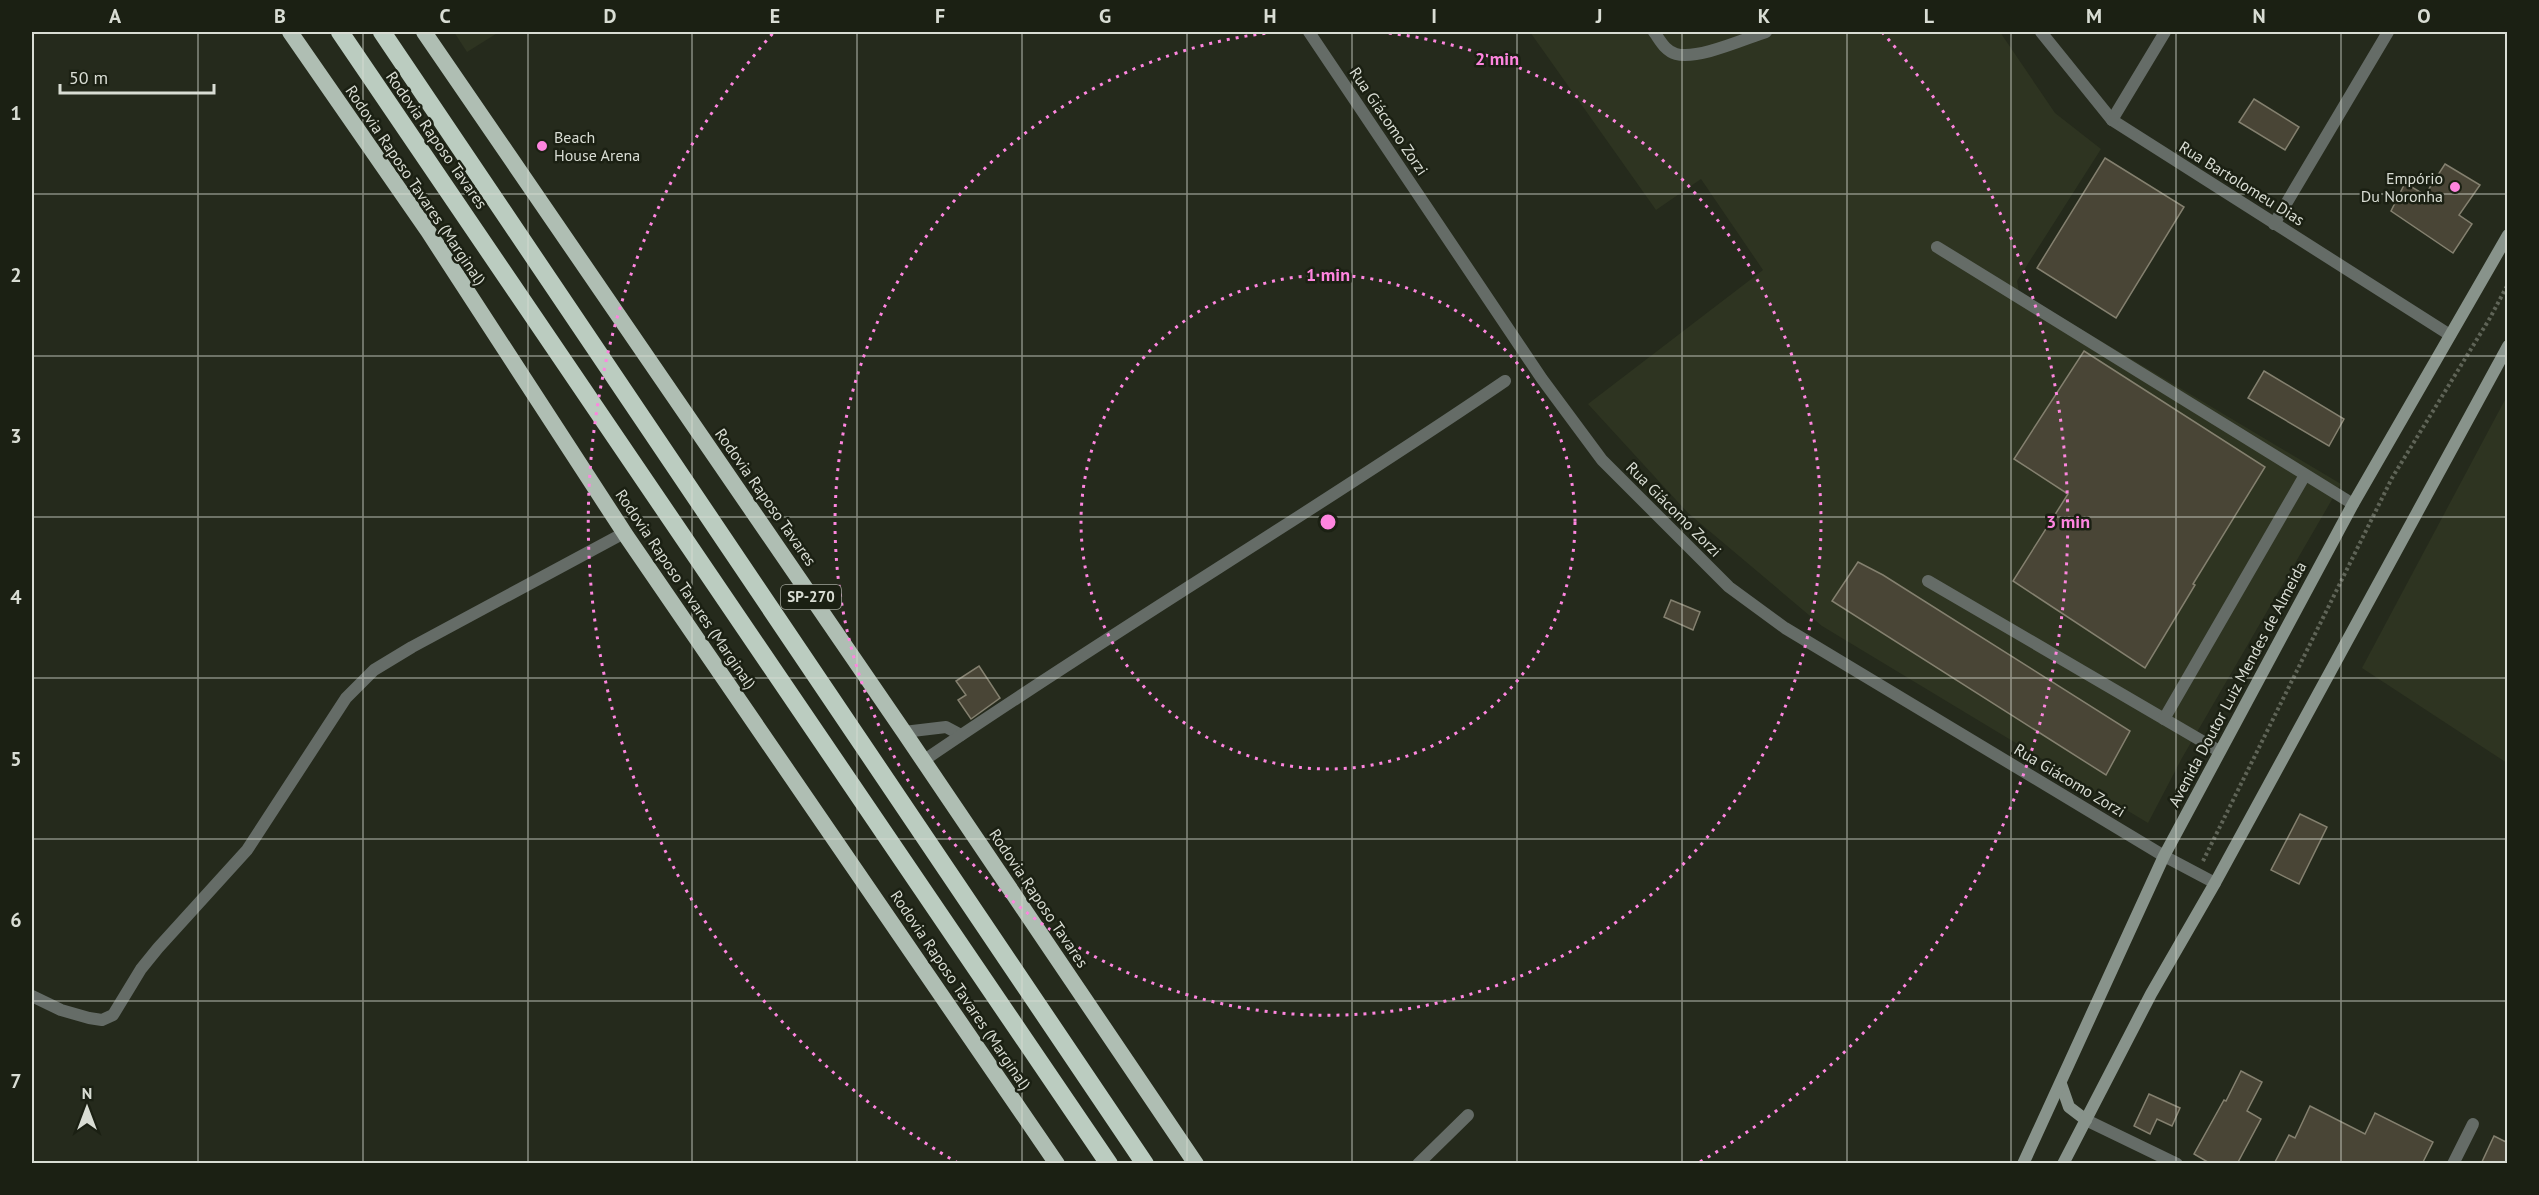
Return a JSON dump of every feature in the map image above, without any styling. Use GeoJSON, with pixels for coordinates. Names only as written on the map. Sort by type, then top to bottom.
{"type":"FeatureCollection","features":[{"type":"Feature","properties":{"kind":"highway","name":"Rodovia Raposo Tavares (Marginal)"},"geometry":{"type":"LineString","coordinates":[[290,32],[428,231],[624,533],[1057,1164]]}},
{"type":"Feature","properties":{"kind":"highway","name":"Rodovia Raposo Tavares"},"geometry":{"type":"LineString","coordinates":[[340,32],[1109,1164]]}},
{"type":"Feature","properties":{"kind":"highway","name":"Rodovia Raposo Tavares"},"geometry":{"type":"LineString","coordinates":[[382,32],[1145,1164]]}},
{"type":"Feature","properties":{"kind":"highway","name":"Rodovia Raposo Tavares"},"geometry":{"type":"LineString","coordinates":[[424,32],[904,732],[1196,1164]]}},
{"type":"Feature","properties":{"kind":"main road","name":"Avenida Doutor Luiz Mendes de Almeida"},"geometry":{"type":"LineString","coordinates":[[2023,1164],[2164,856],[2353,504],[2508,235]]}},
{"type":"Feature","properties":{"kind":"main road"},"geometry":{"type":"LineString","coordinates":[[2063,1164],[2151,994],[2215,883],[2508,346]]}},
{"type":"Feature","properties":{"kind":"main road"},"geometry":{"type":"LineString","coordinates":[[2061,1084],[2069,1107],[2086,1120]]}},
{"type":"Feature","properties":{"kind":"street","name":"Rua Giácomo Zorzi"},"geometry":{"type":"LineString","coordinates":[[1309,32],[1542,379],[1602,460],[1729,587],[1795,634],[2164,856],[2215,883]]}},
{"type":"Feature","properties":{"kind":"street"},"geometry":{"type":"LineString","coordinates":[[1654,32],[1665,48],[1676,54],[1694,55],[1766,32]]}},
{"type":"Feature","properties":{"kind":"street","name":"Rua Bartolomeu Dias"},"geometry":{"type":"LineString","coordinates":[[2041,32],[2112,120],[2450,335]]}},
{"type":"Feature","properties":{"kind":"street"},"geometry":{"type":"LineString","coordinates":[[2112,120],[2165,32]]}},
{"type":"Feature","properties":{"kind":"street"},"geometry":{"type":"LineString","coordinates":[[2274,224],[2388,32]]}},
{"type":"Feature","properties":{"kind":"street"},"geometry":{"type":"LineString","coordinates":[[1936,247],[2353,504]]}},
{"type":"Feature","properties":{"kind":"street"},"geometry":{"type":"LineString","coordinates":[[923,761],[1110,636],[1273,535],[1505,381]]}},
{"type":"Feature","properties":{"kind":"street"},"geometry":{"type":"LineString","coordinates":[[2164,719],[2306,475]]}},
{"type":"Feature","properties":{"kind":"street"},"geometry":{"type":"LineString","coordinates":[[32,996],[61,1010],[89,1018],[102,1020],[113,1015],[141,969],[158,948],[247,850],[346,698],[374,670],[412,647],[624,533]]}},
{"type":"Feature","properties":{"kind":"street"},"geometry":{"type":"LineString","coordinates":[[1928,581],[2219,751]]}},
{"type":"Feature","properties":{"kind":"street"},"geometry":{"type":"LineString","coordinates":[[904,732],[945,727],[961,735]]}},
{"type":"Feature","properties":{"kind":"street"},"geometry":{"type":"LineString","coordinates":[[1418,1164],[1468,1115]]}},
{"type":"Feature","properties":{"kind":"street"},"geometry":{"type":"LineString","coordinates":[[2086,1120],[2177,1164]]}},
{"type":"Feature","properties":{"kind":"street"},"geometry":{"type":"LineString","coordinates":[[2453,1164],[2473,1124]]}},
{"type":"Feature","properties":{"kind":"path"},"geometry":{"type":"LineString","coordinates":[[2197,873],[2392,478],[2490,318],[2508,284]]}},
{"type":"Feature","properties":{"kind":"shaded area"},"geometry":{"type":"Polygon","coordinates":[[[454,32],[499,32],[467,52],[454,32]]]}},
{"type":"Feature","properties":{"kind":"shaded area"},"geometry":{"type":"Polygon","coordinates":[[[1530,32],[2000,32],[2055,113],[2101,149],[2017,281],[2019,292],[2341,484],[2182,758],[2148,823],[1822,626],[1688,513],[1588,404],[1763,270],[1701,179],[1656,210],[1530,32]]]}},
{"type":"Feature","properties":{"kind":"shaded area"},"geometry":{"type":"Polygon","coordinates":[[[2507,396],[2508,763],[2362,668],[2507,396]]]}},
{"type":"Feature","properties":{"kind":"building"},"geometry":{"type":"Polygon","coordinates":[[[2254,99],[2299,127],[2285,150],[2239,122],[2254,99]]]}},
{"type":"Feature","properties":{"kind":"building"},"geometry":{"type":"Polygon","coordinates":[[[2105,158],[2184,207],[2116,318],[2037,268],[2105,158]]]}},
{"type":"Feature","properties":{"kind":"building"},"geometry":{"type":"Polygon","coordinates":[[[2445,164],[2480,185],[2459,215],[2472,224],[2453,253],[2391,211],[2405,183],[2425,195],[2445,164]]]}},
{"type":"Feature","properties":{"kind":"building"},"geometry":{"type":"Polygon","coordinates":[[[2084,351],[2265,467],[2193,584],[2195,585],[2145,668],[2013,581],[2068,494],[2014,459],[2084,351]]]}},
{"type":"Feature","properties":{"kind":"building"},"geometry":{"type":"Polygon","coordinates":[[[2264,371],[2344,419],[2329,446],[2248,398],[2264,371]]]}},
{"type":"Feature","properties":{"kind":"building"},"geometry":{"type":"Polygon","coordinates":[[[1858,562],[1883,575],[2130,731],[2106,775],[1832,601],[1858,562]]]}},
{"type":"Feature","properties":{"kind":"building"},"geometry":{"type":"Polygon","coordinates":[[[1671,600],[1700,612],[1693,630],[1664,617],[1671,600]]]}},
{"type":"Feature","properties":{"kind":"building"},"geometry":{"type":"Polygon","coordinates":[[[979,666],[1000,698],[971,719],[958,700],[966,695],[956,681],[979,666]]]}},
{"type":"Feature","properties":{"kind":"building"},"geometry":{"type":"Polygon","coordinates":[[[2300,814],[2327,827],[2299,884],[2271,870],[2300,814]]]}},
{"type":"Feature","properties":{"kind":"building"},"geometry":{"type":"Polygon","coordinates":[[[2241,1071],[2262,1082],[2247,1111],[2261,1119],[2237,1164],[2211,1164],[2194,1154],[2241,1071]]]}},
{"type":"Feature","properties":{"kind":"building"},"geometry":{"type":"Polygon","coordinates":[[[2149,1094],[2180,1108],[2172,1126],[2157,1119],[2150,1134],[2134,1126],[2149,1094]]]}},
{"type":"Feature","properties":{"kind":"building"},"geometry":{"type":"Polygon","coordinates":[[[2310,1106],[2365,1134],[2375,1113],[2433,1142],[2422,1164],[2274,1164],[2289,1135],[2295,1138],[2310,1106]]]}},
{"type":"Feature","properties":{"kind":"building"},"geometry":{"type":"Polygon","coordinates":[[[2494,1136],[2508,1143],[2508,1164],[2481,1164],[2494,1136]]]}},
{"type":"Feature","properties":{"kind":"place","name":"Beach House Arena"},"geometry":{"type":"Point","coordinates":[542,146]}},
{"type":"Feature","properties":{"kind":"place","name":"Empório Du Noronha"},"geometry":{"type":"Point","coordinates":[2455,187]}}]}
